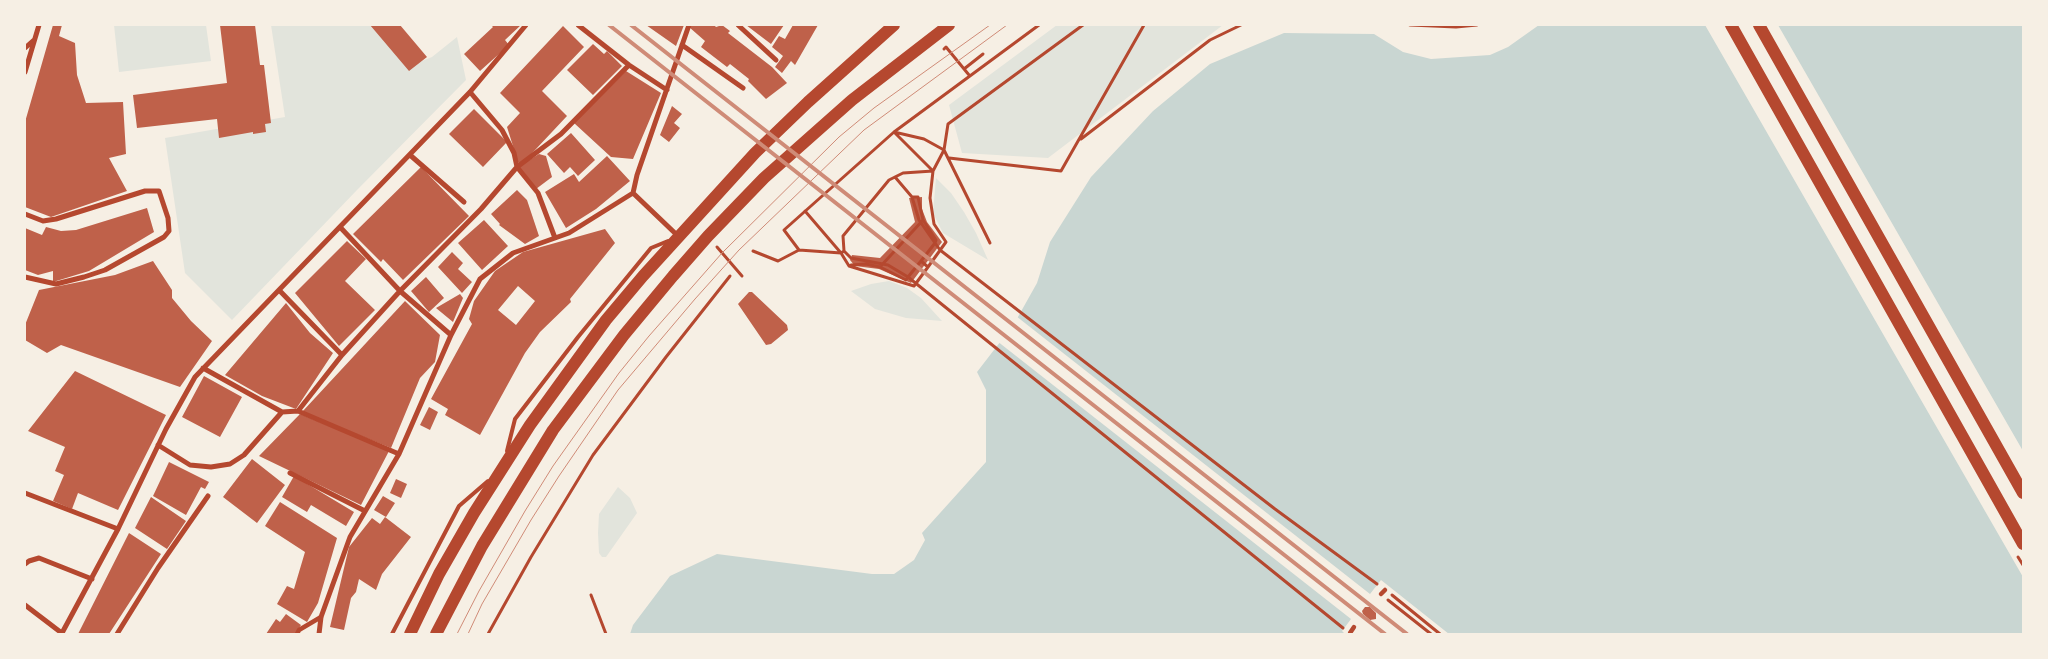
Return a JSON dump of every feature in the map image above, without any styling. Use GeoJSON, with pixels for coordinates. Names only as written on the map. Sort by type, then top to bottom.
{"type":"FeatureCollection","features":[{"type":"Feature","properties":{"kind":"main road"},"geometry":{"type":"LineString","coordinates":[[410,634],[439,574],[502,471],[560,382],[606,320],[755,153],[808,102],[894,25]]}},
{"type":"Feature","properties":{"kind":"main road"},"geometry":{"type":"LineString","coordinates":[[436,634],[482,546],[553,430],[624,335],[667,283],[708,236],[764,178],[852,100],[950,25]]}},
{"type":"Feature","properties":{"kind":"main road"},"geometry":{"type":"LineString","coordinates":[[1731,25],[2023,544]]}},
{"type":"Feature","properties":{"kind":"main road"},"geometry":{"type":"LineString","coordinates":[[1759,25],[2023,493]]}},
{"type":"Feature","properties":{"kind":"street"},"geometry":{"type":"LineString","coordinates":[[25,72],[39,25]]}},
{"type":"Feature","properties":{"kind":"street"},"geometry":{"type":"LineString","coordinates":[[25,605],[63,634],[118,529],[158,445],[191,384],[203,368],[470,92],[526,25]]}},
{"type":"Feature","properties":{"kind":"street"},"geometry":{"type":"LineString","coordinates":[[578,25],[629,65],[667,90]]}},
{"type":"Feature","properties":{"kind":"street"},"geometry":{"type":"LineString","coordinates":[[318,634],[321,618],[350,537],[399,454],[451,335],[480,279],[513,253],[569,233],[633,193],[637,175],[689,25]]}},
{"type":"Feature","properties":{"kind":"street"},"geometry":{"type":"LineString","coordinates":[[738,25],[776,60]]}},
{"type":"Feature","properties":{"kind":"street"},"geometry":{"type":"LineString","coordinates":[[25,48],[35,40]]}},
{"type":"Feature","properties":{"kind":"street"},"geometry":{"type":"LineString","coordinates":[[682,45],[743,88]]}},
{"type":"Feature","properties":{"kind":"street"},"geometry":{"type":"LineString","coordinates":[[298,412],[342,355],[400,291],[481,209],[517,167],[562,134],[629,65]]}},
{"type":"Feature","properties":{"kind":"street"},"geometry":{"type":"LineString","coordinates":[[470,92],[502,130],[514,153],[517,167],[538,194],[555,238]]}},
{"type":"Feature","properties":{"kind":"street"},"geometry":{"type":"LineString","coordinates":[[410,155],[464,202]]}},
{"type":"Feature","properties":{"kind":"street"},"geometry":{"type":"LineString","coordinates":[[25,214],[43,221],[56,219],[145,192],[159,191],[168,218],[169,231],[164,237],[105,270],[56,284],[25,277]]}},
{"type":"Feature","properties":{"kind":"street"},"geometry":{"type":"LineString","coordinates":[[633,193],[679,236]]}},
{"type":"Feature","properties":{"kind":"street"},"geometry":{"type":"LineString","coordinates":[[340,227],[400,291],[451,335]]}},
{"type":"Feature","properties":{"kind":"street"},"geometry":{"type":"LineString","coordinates":[[278,290],[342,355]]}},
{"type":"Feature","properties":{"kind":"street"},"geometry":{"type":"LineString","coordinates":[[203,368],[282,412],[298,412],[399,454]]}},
{"type":"Feature","properties":{"kind":"street"},"geometry":{"type":"LineString","coordinates":[[158,445],[190,465],[211,467],[230,464],[244,455],[282,412]]}},
{"type":"Feature","properties":{"kind":"street"},"geometry":{"type":"LineString","coordinates":[[290,473],[365,511]]}},
{"type":"Feature","properties":{"kind":"street"},"geometry":{"type":"LineString","coordinates":[[25,493],[118,529]]}},
{"type":"Feature","properties":{"kind":"street"},"geometry":{"type":"LineString","coordinates":[[117,634],[158,568],[208,496]]}},
{"type":"Feature","properties":{"kind":"street"},"geometry":{"type":"LineString","coordinates":[[25,564],[39,558],[92,579]]}},
{"type":"Feature","properties":{"kind":"street"},"geometry":{"type":"LineString","coordinates":[[1381,594],[1385,590]]}},
{"type":"Feature","properties":{"kind":"street"},"geometry":{"type":"LineString","coordinates":[[297,634],[299,630],[321,618]]}},
{"type":"Feature","properties":{"kind":"street"},"geometry":{"type":"LineString","coordinates":[[1350,633],[1354,627]]}},
{"type":"Feature","properties":{"kind":"lane"},"geometry":{"type":"LineString","coordinates":[[392,634],[459,506],[502,471]]}},
{"type":"Feature","properties":{"kind":"path"},"geometry":{"type":"LineString","coordinates":[[799,250],[784,230],[804,211],[894,132],[1039,25]]}},
{"type":"Feature","properties":{"kind":"path"},"geometry":{"type":"LineString","coordinates":[[933,171],[903,173],[889,180],[843,236],[843,252],[850,266],[914,286],[946,242],[934,224],[930,198],[933,171],[944,150],[948,124],[1083,25]]}},
{"type":"Feature","properties":{"kind":"path"},"geometry":{"type":"LineString","coordinates":[[949,158],[1060,171],[1144,25]]}},
{"type":"Feature","properties":{"kind":"path"},"geometry":{"type":"LineString","coordinates":[[1078,141],[1210,40],[1241,25]]}},
{"type":"Feature","properties":{"kind":"path"},"geometry":{"type":"LineString","coordinates":[[1410,25],[1456,27],[1478,25]]}},
{"type":"Feature","properties":{"kind":"path"},"geometry":{"type":"LineString","coordinates":[[939,52],[946,47],[969,76]]}},
{"type":"Feature","properties":{"kind":"path"},"geometry":{"type":"LineString","coordinates":[[964,69],[983,54]]}},
{"type":"Feature","properties":{"kind":"path"},"geometry":{"type":"LineString","coordinates":[[894,132],[924,139],[944,150],[990,243]]}},
{"type":"Feature","properties":{"kind":"path"},"geometry":{"type":"LineString","coordinates":[[894,132],[933,171]]}},
{"type":"Feature","properties":{"kind":"path"},"geometry":{"type":"LineString","coordinates":[[895,177],[912,197],[923,228],[940,250],[1440,634]]}},
{"type":"Feature","properties":{"kind":"path"},"geometry":{"type":"LineString","coordinates":[[804,211],[843,252],[852,258],[877,262],[906,280],[936,240],[921,221]]}},
{"type":"Feature","properties":{"kind":"path"},"geometry":{"type":"LineString","coordinates":[[881,265],[921,221]]}},
{"type":"Feature","properties":{"kind":"path"},"geometry":{"type":"LineString","coordinates":[[753,251],[778,260],[799,250],[843,252]]}},
{"type":"Feature","properties":{"kind":"path"},"geometry":{"type":"LineString","coordinates":[[920,261],[928,267]]}},
{"type":"Feature","properties":{"kind":"path"},"geometry":{"type":"LineString","coordinates":[[850,266],[866,264],[888,265],[908,277],[1350,633]]}},
{"type":"Feature","properties":{"kind":"path"},"geometry":{"type":"LineString","coordinates":[[488,634],[593,455],[666,357],[730,276]]}},
{"type":"Feature","properties":{"kind":"path"},"geometry":{"type":"LineString","coordinates":[[1381,594],[1431,634]]}},
{"type":"Feature","properties":{"kind":"path"},"geometry":{"type":"LineString","coordinates":[[591,595],[606,634]]}},
{"type":"Feature","properties":{"kind":"shaded area"},"geometry":{"type":"Polygon","coordinates":[[[114,25],[206,25],[211,61],[119,72],[114,25]]]}},
{"type":"Feature","properties":{"kind":"shaded area"},"geometry":{"type":"Polygon","coordinates":[[[271,25],[373,25],[409,66],[432,57],[457,37],[466,80],[232,320],[185,273],[165,138],[285,117],[271,25]]]}},
{"type":"Feature","properties":{"kind":"shaded area"},"geometry":{"type":"Polygon","coordinates":[[[1057,25],[1223,25],[1048,158],[962,153],[949,105],[1057,25]]]}},
{"type":"Feature","properties":{"kind":"shaded area"},"geometry":{"type":"Polygon","coordinates":[[[1539,25],[2023,25],[2023,634],[630,634],[633,625],[670,576],[717,554],[872,574],[894,574],[914,560],[925,540],[922,533],[986,462],[986,390],[977,372],[1014,324],[1037,283],[1050,242],[1091,177],[1153,111],[1210,64],[1284,33],[1374,34],[1403,52],[1431,59],[1490,55],[1508,47],[1539,25]]]}},
{"type":"Feature","properties":{"kind":"shaded area"},"geometry":{"type":"Polygon","coordinates":[[[936,178],[951,193],[964,212],[988,260],[943,233],[933,213],[936,178]]]}},
{"type":"Feature","properties":{"kind":"shaded area"},"geometry":{"type":"Polygon","coordinates":[[[889,281],[907,288],[921,298],[942,321],[906,318],[875,309],[851,291],[871,284],[889,281]]]}},
{"type":"Feature","properties":{"kind":"shaded area"},"geometry":{"type":"Polygon","coordinates":[[[618,487],[630,498],[637,513],[606,557],[602,557],[599,553],[599,514],[618,487]]]}},
{"type":"Feature","properties":{"kind":"pier"},"geometry":{"type":"Polygon","coordinates":[[[1705,25],[1778,25],[2023,451],[2023,577],[1705,25]]]}},
{"type":"Feature","properties":{"kind":"pier"},"geometry":{"type":"Polygon","coordinates":[[[1016,316],[1370,594],[1381,580],[1449,634],[1345,634],[1342,631],[1351,619],[997,341],[1016,316]]]}},
{"type":"Feature","properties":{"kind":"building"},"geometry":{"type":"Polygon","coordinates":[[[53,25],[62,25],[59,36],[75,43],[77,75],[86,103],[123,102],[126,154],[109,158],[127,191],[51,217],[25,207],[25,122],[53,25]]]}},
{"type":"Feature","properties":{"kind":"building"},"geometry":{"type":"Polygon","coordinates":[[[220,25],[255,25],[260,65],[264,65],[271,123],[265,124],[266,132],[253,134],[253,132],[219,138],[217,119],[137,128],[133,95],[227,83],[220,25]]]}},
{"type":"Feature","properties":{"kind":"building"},"geometry":{"type":"Polygon","coordinates":[[[370,25],[400,25],[427,57],[409,71],[370,25]]]}},
{"type":"Feature","properties":{"kind":"building"},"geometry":{"type":"Polygon","coordinates":[[[491,25],[521,25],[505,40],[509,45],[480,71],[464,54],[493,27],[491,25]]]}},
{"type":"Feature","properties":{"kind":"building"},"geometry":{"type":"Polygon","coordinates":[[[646,25],[684,25],[676,46],[646,25]]]}},
{"type":"Feature","properties":{"kind":"building"},"geometry":{"type":"Polygon","coordinates":[[[690,25],[714,25],[716,27],[722,25],[730,31],[728,33],[772,67],[787,83],[766,99],[748,81],[749,79],[730,64],[727,67],[701,47],[705,41],[689,27],[690,25]]]}},
{"type":"Feature","properties":{"kind":"building"},"geometry":{"type":"Polygon","coordinates":[[[746,25],[784,25],[771,44],[746,25]]]}},
{"type":"Feature","properties":{"kind":"building"},"geometry":{"type":"Polygon","coordinates":[[[793,25],[818,25],[795,65],[791,61],[782,73],[775,67],[783,56],[772,47],[779,36],[785,39],[793,25]]]}},
{"type":"Feature","properties":{"kind":"building"},"geometry":{"type":"Polygon","coordinates":[[[563,26],[584,47],[542,91],[567,116],[521,165],[518,162],[507,127],[520,113],[500,93],[563,26]]]}},
{"type":"Feature","properties":{"kind":"building"},"geometry":{"type":"Polygon","coordinates":[[[593,44],[604,54],[607,51],[622,66],[593,95],[567,70],[593,44]]]}},
{"type":"Feature","properties":{"kind":"building"},"geometry":{"type":"Polygon","coordinates":[[[626,71],[661,93],[633,159],[611,157],[574,123],[626,71]]]}},
{"type":"Feature","properties":{"kind":"building"},"geometry":{"type":"Polygon","coordinates":[[[672,106],[682,114],[674,123],[680,128],[669,142],[660,135],[672,106]]]}},
{"type":"Feature","properties":{"kind":"building"},"geometry":{"type":"Polygon","coordinates":[[[474,109],[507,142],[483,167],[449,134],[474,109]]]}},
{"type":"Feature","properties":{"kind":"building"},"geometry":{"type":"Polygon","coordinates":[[[571,133],[595,160],[578,176],[570,167],[564,173],[547,154],[571,133]]]}},
{"type":"Feature","properties":{"kind":"building"},"geometry":{"type":"Polygon","coordinates":[[[539,154],[546,156],[552,177],[536,189],[518,167],[539,154]]]}},
{"type":"Feature","properties":{"kind":"building"},"geometry":{"type":"Polygon","coordinates":[[[607,156],[630,181],[596,209],[566,228],[545,192],[574,174],[579,182],[607,156]]]}},
{"type":"Feature","properties":{"kind":"building"},"geometry":{"type":"Polygon","coordinates":[[[421,167],[469,216],[403,280],[383,259],[381,262],[353,234],[421,167]]]}},
{"type":"Feature","properties":{"kind":"building"},"geometry":{"type":"Polygon","coordinates":[[[517,190],[527,200],[539,236],[525,244],[499,225],[491,214],[517,190]]]}},
{"type":"Feature","properties":{"kind":"building"},"geometry":{"type":"Polygon","coordinates":[[[922,197],[922,209],[927,222],[942,242],[911,283],[879,269],[855,266],[850,260],[852,255],[880,258],[915,222],[909,198],[922,197]]]}},
{"type":"Feature","properties":{"kind":"building"},"geometry":{"type":"Polygon","coordinates":[[[147,208],[154,232],[89,271],[53,282],[53,271],[38,275],[25,270],[25,228],[42,235],[46,227],[61,231],[76,230],[147,208]]]}},
{"type":"Feature","properties":{"kind":"building"},"geometry":{"type":"Polygon","coordinates":[[[484,220],[508,246],[482,270],[458,243],[484,220]]]}},
{"type":"Feature","properties":{"kind":"building"},"geometry":{"type":"Polygon","coordinates":[[[605,229],[615,243],[570,299],[571,302],[540,332],[525,353],[480,435],[445,415],[448,409],[431,399],[472,324],[469,319],[474,301],[495,271],[523,252],[605,229]],[[518,286],[498,310],[516,325],[535,301],[518,286]]]}},
{"type":"Feature","properties":{"kind":"building"},"geometry":{"type":"Polygon","coordinates":[[[347,241],[366,259],[345,281],[375,310],[339,346],[295,293],[347,241]]]}},
{"type":"Feature","properties":{"kind":"building"},"geometry":{"type":"Polygon","coordinates":[[[452,252],[463,263],[458,269],[472,282],[462,293],[438,267],[452,252]]]}},
{"type":"Feature","properties":{"kind":"building"},"geometry":{"type":"Polygon","coordinates":[[[153,261],[172,290],[172,298],[191,321],[212,341],[180,387],[61,345],[47,353],[25,340],[25,325],[39,290],[115,275],[153,261]]]}},
{"type":"Feature","properties":{"kind":"building"},"geometry":{"type":"Polygon","coordinates":[[[426,277],[444,298],[429,312],[411,291],[426,277]]]}},
{"type":"Feature","properties":{"kind":"building"},"geometry":{"type":"Polygon","coordinates":[[[749,292],[752,292],[787,325],[788,330],[771,344],[766,345],[738,304],[749,292]]]}},
{"type":"Feature","properties":{"kind":"building"},"geometry":{"type":"Polygon","coordinates":[[[460,294],[463,298],[453,322],[436,308],[460,294]]]}},
{"type":"Feature","properties":{"kind":"building"},"geometry":{"type":"Polygon","coordinates":[[[405,301],[440,335],[435,362],[420,378],[391,448],[302,412],[405,301]]]}},
{"type":"Feature","properties":{"kind":"building"},"geometry":{"type":"Polygon","coordinates":[[[286,303],[310,333],[333,353],[296,409],[262,396],[225,375],[286,303]]]}},
{"type":"Feature","properties":{"kind":"building"},"geometry":{"type":"Polygon","coordinates":[[[75,371],[166,415],[118,510],[78,493],[72,509],[53,501],[64,475],[55,471],[65,447],[28,431],[75,371]]]}},
{"type":"Feature","properties":{"kind":"building"},"geometry":{"type":"Polygon","coordinates":[[[204,376],[242,397],[220,437],[182,417],[204,376]]]}},
{"type":"Feature","properties":{"kind":"building"},"geometry":{"type":"Polygon","coordinates":[[[429,407],[438,412],[430,430],[420,425],[429,407]]]}},
{"type":"Feature","properties":{"kind":"building"},"geometry":{"type":"Polygon","coordinates":[[[300,414],[389,451],[361,505],[259,456],[300,414]]]}},
{"type":"Feature","properties":{"kind":"building"},"geometry":{"type":"Polygon","coordinates":[[[252,459],[285,485],[257,523],[223,497],[252,459]]]}},
{"type":"Feature","properties":{"kind":"building"},"geometry":{"type":"Polygon","coordinates":[[[169,462],[209,482],[205,489],[201,487],[186,515],[153,496],[169,462]]]}},
{"type":"Feature","properties":{"kind":"building"},"geometry":{"type":"Polygon","coordinates":[[[294,476],[354,512],[346,526],[311,505],[307,512],[282,497],[294,476]]]}},
{"type":"Feature","properties":{"kind":"building"},"geometry":{"type":"Polygon","coordinates":[[[396,479],[407,484],[401,498],[390,493],[396,479]]]}},
{"type":"Feature","properties":{"kind":"building"},"geometry":{"type":"Polygon","coordinates":[[[383,496],[395,503],[386,517],[374,510],[383,496]]]}},
{"type":"Feature","properties":{"kind":"building"},"geometry":{"type":"Polygon","coordinates":[[[151,497],[186,521],[167,549],[135,528],[151,497]]]}},
{"type":"Feature","properties":{"kind":"building"},"geometry":{"type":"Polygon","coordinates":[[[280,502],[337,538],[318,603],[307,622],[277,604],[287,586],[294,589],[305,552],[265,526],[280,502]]]}},
{"type":"Feature","properties":{"kind":"building"},"geometry":{"type":"Polygon","coordinates":[[[385,517],[411,537],[382,574],[376,590],[359,579],[356,592],[351,598],[344,630],[330,627],[349,547],[372,518],[380,524],[385,517]]]}},
{"type":"Feature","properties":{"kind":"building"},"geometry":{"type":"Polygon","coordinates":[[[129,533],[161,554],[109,634],[78,634],[129,533]]]}},
{"type":"Feature","properties":{"kind":"building"},"geometry":{"type":"Polygon","coordinates":[[[1365,607],[1370,607],[1376,613],[1376,619],[1370,620],[1363,614],[1362,611],[1365,607]]]}},
{"type":"Feature","properties":{"kind":"building"},"geometry":{"type":"Polygon","coordinates":[[[286,614],[301,625],[296,633],[266,634],[276,619],[280,622],[286,614]]]}},
{"type":"Feature","properties":{"kind":"tram line"},"geometry":{"type":"LineString","coordinates":[[457,634],[479,591],[553,466],[619,373],[649,336],[722,253],[839,137],[874,108],[990,25]]}},
{"type":"Feature","properties":{"kind":"tram line"},"geometry":{"type":"LineString","coordinates":[[468,634],[482,604],[559,476],[618,390],[695,299],[739,250],[864,130],[1007,25]]}},
{"type":"Feature","properties":{"kind":"railway"},"geometry":{"type":"LineString","coordinates":[[609,25],[1385,634]]}},
{"type":"Feature","properties":{"kind":"railway"},"geometry":{"type":"LineString","coordinates":[[631,25],[1407,634]]}}]}
